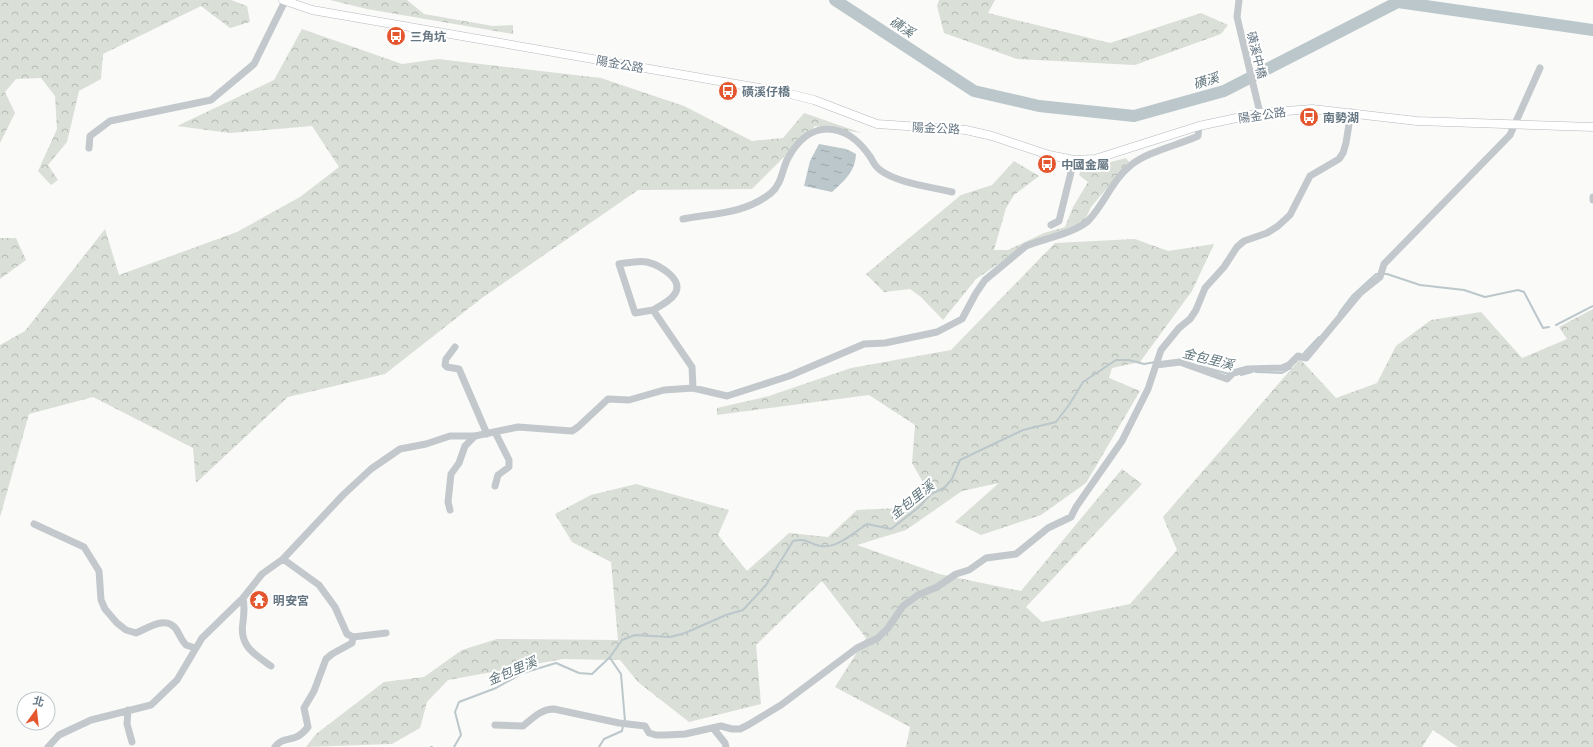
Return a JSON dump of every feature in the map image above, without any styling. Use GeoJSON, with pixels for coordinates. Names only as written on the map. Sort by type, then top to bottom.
{"type":"FeatureCollection","features":[{"type":"Feature","properties":{"kind":"main road","name":"陽金公路"},"geometry":{"type":"LineString","coordinates":[[284,0],[312,10],[782,92],[814,100],[877,124],[966,130],[992,136],[1049,155],[1074,160],[1095,159],[1199,126],[1260,113],[1312,109],[1351,112],[1417,121],[1593,127]]}},
{"type":"Feature","properties":{"kind":"street"},"geometry":{"type":"LineString","coordinates":[[89,148],[90,136],[110,121],[211,100],[254,64],[284,0]]}},
{"type":"Feature","properties":{"kind":"street","name":"磺溪中橋"},"geometry":{"type":"LineString","coordinates":[[1239,0],[1237,17],[1260,113]]}},
{"type":"Feature","properties":{"kind":"street"},"geometry":{"type":"LineString","coordinates":[[1157,361],[1180,362],[1227,379],[1231,375],[1248,369],[1282,368],[1289,365],[1298,356],[1306,358],[1360,293],[1381,273],[1384,264],[1510,135],[1516,125],[1540,68]]}},
{"type":"Feature","properties":{"kind":"street"},"geometry":{"type":"LineString","coordinates":[[496,725],[523,726],[546,709],[554,709],[628,725],[645,726],[649,733],[656,735],[684,734],[721,726],[736,729],[748,725],[781,705],[857,648],[878,638],[888,628],[902,606],[918,595],[937,587],[956,574],[970,570],[986,558],[1016,554],[1048,528],[1071,517],[1076,507],[1122,441],[1146,395],[1161,350],[1179,328],[1190,319],[1196,310],[1205,288],[1224,267],[1237,247],[1244,241],[1267,234],[1278,226],[1290,215],[1310,176],[1339,159],[1344,153],[1351,112]]}},
{"type":"Feature","properties":{"kind":"street"},"geometry":{"type":"LineString","coordinates":[[48,747],[59,736],[68,730],[91,720],[151,705],[161,697],[177,680],[202,638],[243,598],[262,574],[283,559],[343,495],[371,469],[400,449],[426,444],[450,436],[475,436],[518,427],[572,431],[608,399],[629,400],[664,390],[693,388],[727,396],[789,376],[864,344],[885,343],[936,332],[950,327],[962,319],[985,280],[1019,250],[1083,224],[1092,216],[1118,179],[1131,165],[1154,153],[1198,136],[1199,126]]}},
{"type":"Feature","properties":{"kind":"street"},"geometry":{"type":"LineString","coordinates":[[683,219],[742,210],[755,203],[772,192],[780,183],[788,158],[803,138],[812,131],[825,129],[839,130],[850,135],[857,141],[879,169],[893,177],[952,192]]}},
{"type":"Feature","properties":{"kind":"street"},"geometry":{"type":"LineString","coordinates":[[1051,225],[1059,221],[1074,160]]}},
{"type":"Feature","properties":{"kind":"street"},"geometry":{"type":"LineString","coordinates":[[646,261],[667,272],[676,282],[677,289],[674,296],[654,310],[635,313],[619,264],[646,261]]}},
{"type":"Feature","properties":{"kind":"street"},"geometry":{"type":"LineString","coordinates":[[654,310],[692,367],[693,388]]}},
{"type":"Feature","properties":{"kind":"street"},"geometry":{"type":"LineString","coordinates":[[455,347],[446,359],[445,365],[447,367],[459,369],[487,434]]}},
{"type":"Feature","properties":{"kind":"street"},"geometry":{"type":"LineString","coordinates":[[495,432],[509,460],[509,467],[498,475],[495,486]]}},
{"type":"Feature","properties":{"kind":"street"},"geometry":{"type":"LineString","coordinates":[[450,510],[448,502],[451,474],[459,463],[465,446],[475,436]]}},
{"type":"Feature","properties":{"kind":"street"},"geometry":{"type":"LineString","coordinates":[[34,524],[84,547],[99,571],[102,604],[117,623],[126,630],[136,633],[160,622],[168,624],[175,628],[186,645],[195,648]]}},
{"type":"Feature","properties":{"kind":"street"},"geometry":{"type":"LineString","coordinates":[[283,559],[319,585],[335,607],[347,634],[353,638],[386,633]]}},
{"type":"Feature","properties":{"kind":"street"},"geometry":{"type":"LineString","coordinates":[[243,598],[246,608],[243,631],[248,649],[271,666]]}},
{"type":"Feature","properties":{"kind":"street"},"geometry":{"type":"LineString","coordinates":[[275,747],[283,740],[301,736],[308,728],[304,708],[314,692],[326,659],[352,643],[353,638]]}},
{"type":"Feature","properties":{"kind":"street"},"geometry":{"type":"LineString","coordinates":[[128,710],[127,724],[132,742]]}},
{"type":"Feature","properties":{"kind":"street"},"geometry":{"type":"LineString","coordinates":[[713,728],[726,747]]}},
{"type":"Feature","properties":{"kind":"green space"},"geometry":{"type":"Polygon","coordinates":[[[0,0],[231,0],[247,6],[250,22],[230,28],[201,6],[103,54],[101,79],[79,91],[67,142],[48,165],[58,180],[51,185],[38,171],[57,129],[55,96],[41,78],[16,79],[5,92],[15,113],[0,143],[0,0]]]}},
{"type":"Feature","properties":{"kind":"green space"},"geometry":{"type":"Polygon","coordinates":[[[330,0],[407,0],[424,14],[493,26],[513,25],[513,34],[367,9],[330,0]]]}},
{"type":"Feature","properties":{"kind":"green space"},"geometry":{"type":"Polygon","coordinates":[[[939,0],[995,0],[988,13],[1110,43],[1201,13],[1228,25],[1221,34],[1135,65],[1017,59],[944,33],[937,6],[939,0]]]}},
{"type":"Feature","properties":{"kind":"green space"},"geometry":{"type":"Polygon","coordinates":[[[302,29],[402,64],[438,59],[601,78],[684,106],[752,141],[783,138],[804,113],[862,133],[815,126],[752,189],[638,190],[482,298],[385,374],[288,397],[196,483],[193,448],[93,397],[29,414],[0,517],[0,345],[25,331],[105,229],[119,275],[237,232],[300,197],[339,167],[312,126],[230,133],[177,126],[274,80],[302,29]]]}},
{"type":"Feature","properties":{"kind":"green space"},"geometry":{"type":"Polygon","coordinates":[[[1126,158],[1129,162],[1091,207],[1085,220],[1007,258],[976,279],[943,320],[921,297],[910,289],[884,292],[866,274],[961,195],[992,185],[1014,161],[1039,176],[1014,195],[1006,208],[994,250],[1008,250],[1044,233],[1065,227],[1073,207],[1088,182],[1079,175],[1081,170],[1126,158]]]}},
{"type":"Feature","properties":{"kind":"green space"},"geometry":{"type":"Polygon","coordinates":[[[0,238],[16,238],[26,260],[0,279],[0,238]]]}},
{"type":"Feature","properties":{"kind":"green space"},"geometry":{"type":"Polygon","coordinates":[[[1135,239],[1168,251],[1214,244],[1192,291],[1140,362],[1112,368],[1109,378],[1140,391],[1086,483],[1041,515],[981,535],[955,522],[999,483],[962,491],[906,530],[857,545],[939,574],[1021,591],[1122,469],[1142,484],[1026,607],[1042,622],[1130,604],[1177,550],[1163,517],[1300,359],[1336,398],[1377,383],[1396,346],[1431,320],[1481,312],[1522,358],[1567,339],[1559,327],[1593,309],[1593,747],[1458,747],[1433,730],[1422,747],[906,747],[910,727],[835,687],[866,638],[822,581],[756,645],[761,704],[689,722],[638,682],[620,660],[563,659],[448,680],[427,702],[420,728],[392,744],[306,747],[316,734],[384,682],[424,677],[462,650],[497,639],[618,640],[611,562],[572,542],[555,514],[591,495],[636,484],[729,510],[718,535],[747,571],[789,533],[828,537],[857,510],[900,508],[924,484],[912,463],[915,425],[869,395],[717,415],[717,408],[769,396],[851,368],[951,350],[1055,243],[1135,239]]]}},
{"type":"Feature","properties":{"kind":"water"},"geometry":{"type":"Polygon","coordinates":[[[819,144],[846,149],[856,154],[854,166],[851,171],[832,192],[804,186],[810,161],[819,144]]]}},
{"type":"Feature","properties":{"kind":"waterway","name":"磺溪"},"geometry":{"type":"LineString","coordinates":[[835,0],[974,91],[1039,106],[1134,116],[1224,91],[1398,2],[1593,30]]}},
{"type":"Feature","properties":{"kind":"waterway","name":"金包里溪"},"geometry":{"type":"LineString","coordinates":[[1339,313],[1352,296],[1376,274],[1387,274],[1420,285],[1464,290],[1485,297],[1518,290],[1524,292],[1543,328],[1549,327]]}},
{"type":"Feature","properties":{"kind":"waterway","name":"金包里溪"},"geometry":{"type":"LineString","coordinates":[[1556,325],[1593,306]]}},
{"type":"Feature","properties":{"kind":"waterway","name":"金包里溪"},"geometry":{"type":"LineString","coordinates":[[1304,353],[1319,337]]}},
{"type":"Feature","properties":{"kind":"waterway","name":"金包里溪"},"geometry":{"type":"LineString","coordinates":[[454,747],[461,735],[455,712],[459,702],[496,688],[523,673],[556,663],[579,673],[592,674],[610,657],[622,640],[635,635],[670,637],[685,633],[726,615],[743,610],[766,585],[793,541],[804,540],[820,546],[826,546],[845,540],[867,524],[891,529],[919,507],[931,494],[944,488],[952,479],[960,460],[1023,430],[1056,422],[1069,405],[1083,382],[1116,360],[1129,360],[1144,364],[1155,362]]}},
{"type":"Feature","properties":{"kind":"waterway","name":"金包里溪"},"geometry":{"type":"LineString","coordinates":[[1200,366],[1229,374]]}},
{"type":"Feature","properties":{"kind":"waterway","name":"金包里溪"},"geometry":{"type":"LineString","coordinates":[[1256,372],[1282,373],[1291,368]]}},
{"type":"Feature","properties":{"kind":"waterway","name":"金包里溪"},"geometry":{"type":"LineString","coordinates":[[1241,375],[1252,372]]}},
{"type":"Feature","properties":{"kind":"waterway"},"geometry":{"type":"LineString","coordinates":[[610,658],[621,674],[625,721]]}},
{"type":"Feature","properties":{"kind":"waterway"},"geometry":{"type":"LineString","coordinates":[[599,747],[604,739],[622,731],[623,726]]}},
{"type":"Feature","properties":{"kind":"place","name":"三角坑"},"geometry":{"type":"Point","coordinates":[396,36]}},
{"type":"Feature","properties":{"kind":"place","name":"磺溪仔橋"},"geometry":{"type":"Point","coordinates":[728,91]}},
{"type":"Feature","properties":{"kind":"place","name":"南勢湖"},"geometry":{"type":"Point","coordinates":[1309,117]}},
{"type":"Feature","properties":{"kind":"place","name":"中國金屬"},"geometry":{"type":"Point","coordinates":[1047,164]}},
{"type":"Feature","properties":{"kind":"place","name":"明安宮"},"geometry":{"type":"Point","coordinates":[259,600]}}]}
